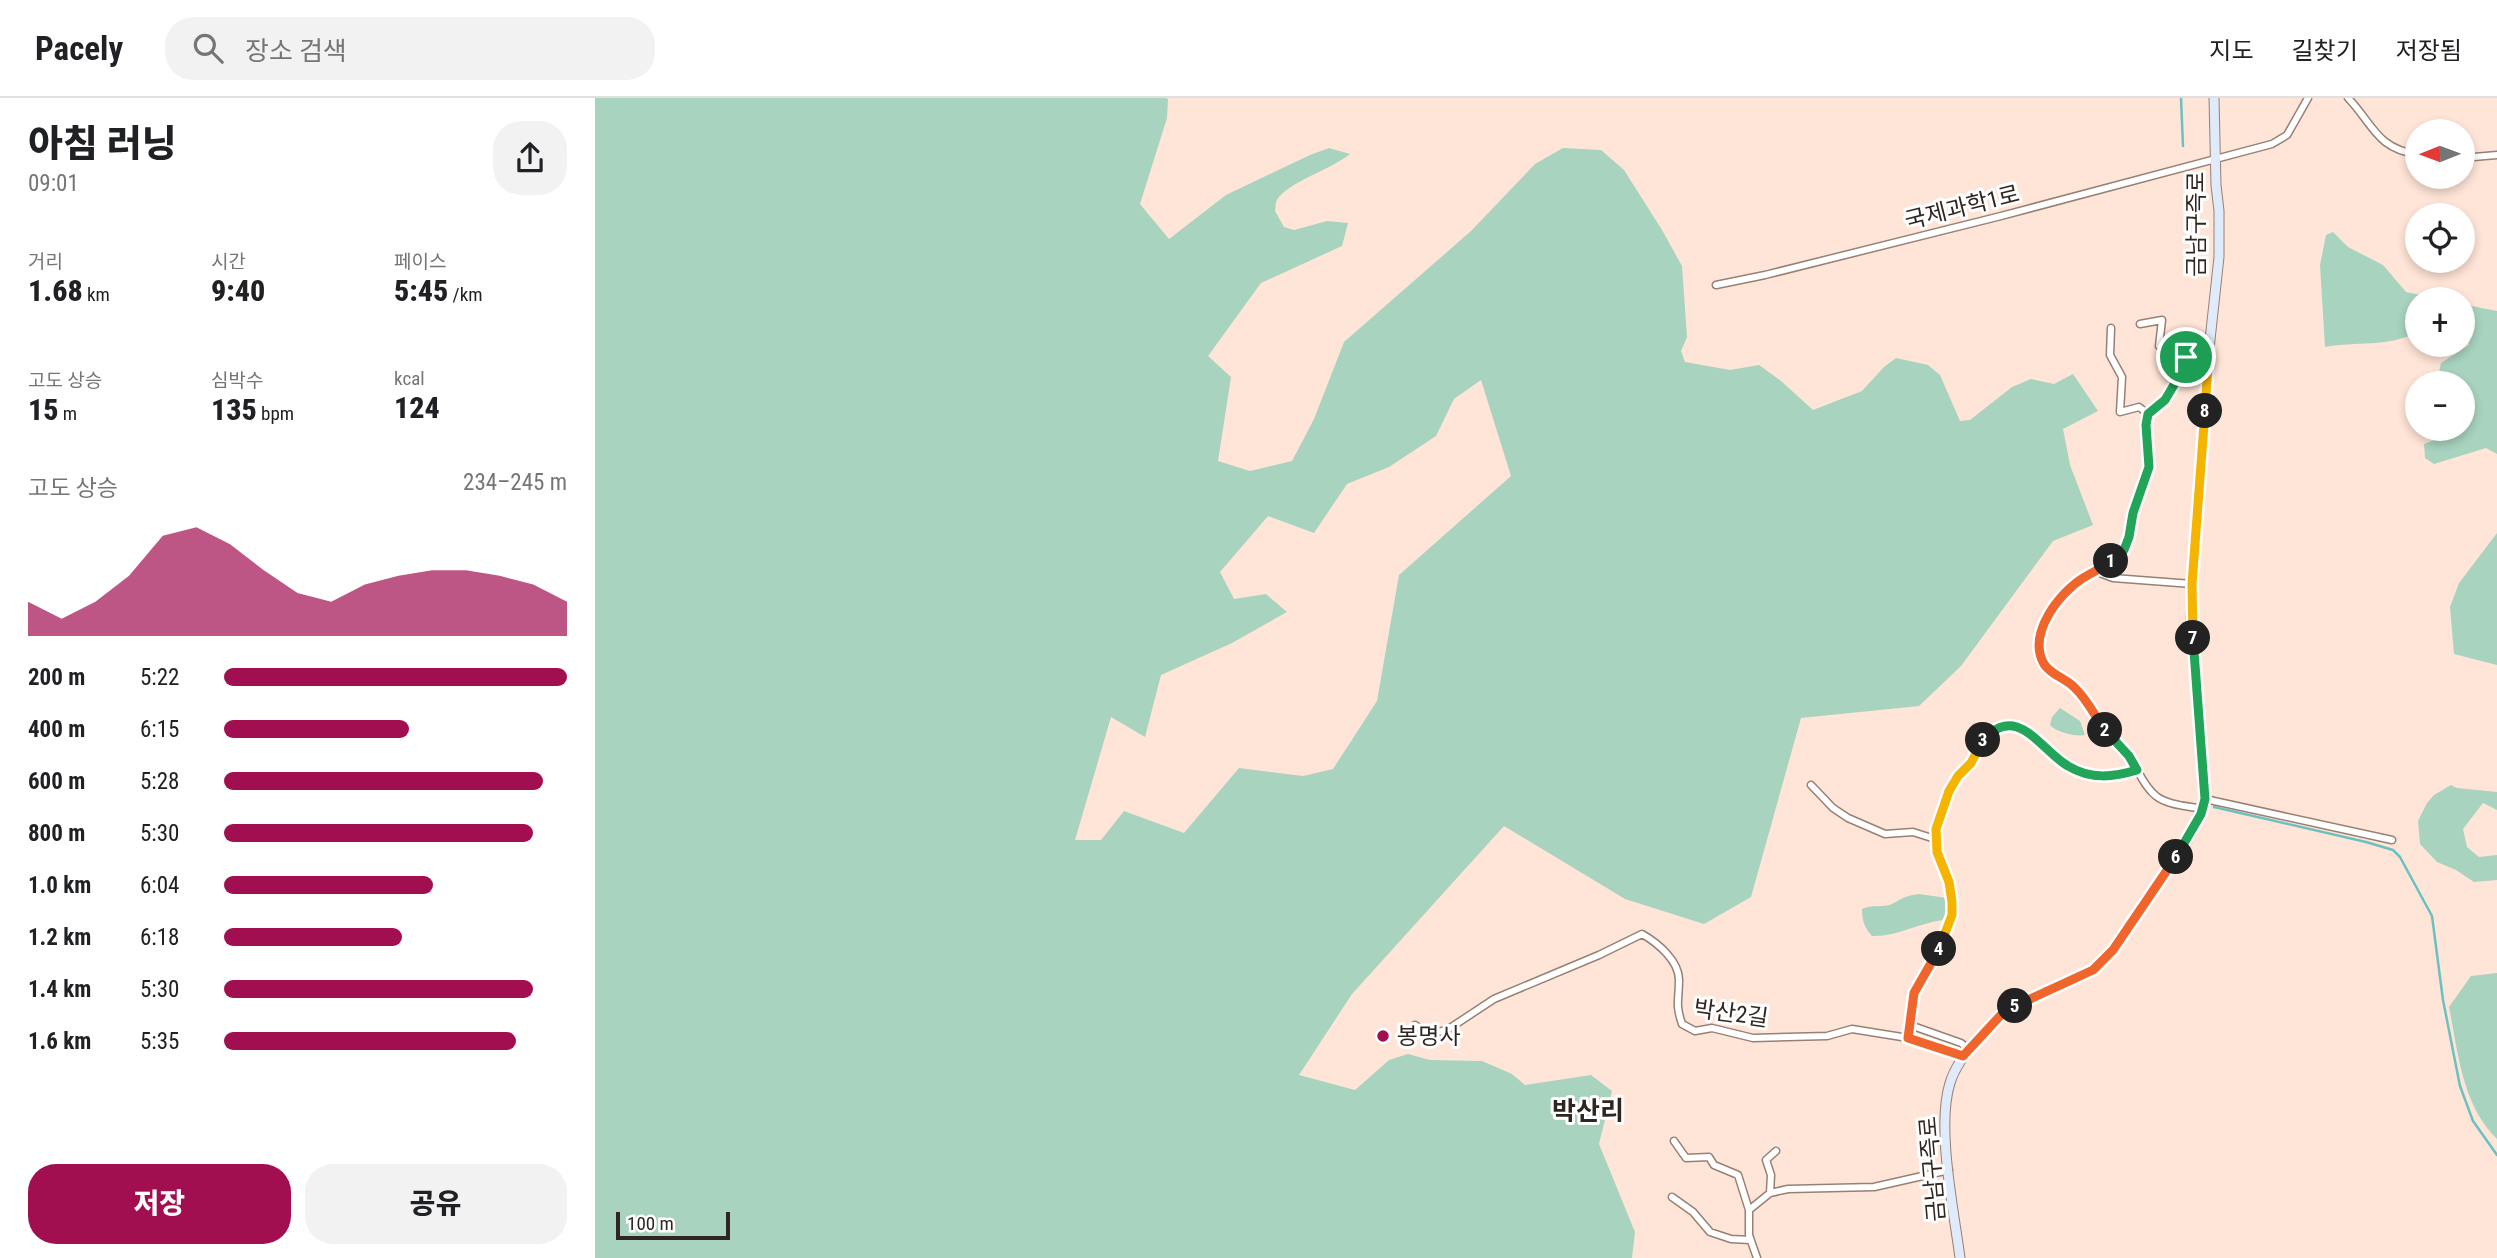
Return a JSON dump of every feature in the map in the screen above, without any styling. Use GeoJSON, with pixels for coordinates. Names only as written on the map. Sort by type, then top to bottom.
{"type":"FeatureCollection","features":[{"type":"Feature","properties":{"kind":"main road","name":"금남구즉로"},"geometry":{"type":"LineString","coordinates":[[1960,1258],[1949,1170],[1945,1106],[1950,1081],[1967,1053],[2000,1016],[2022,1001],[2067,984],[2093,970],[2113,950],[2185,845],[2205,799],[2191,617],[2209,349],[2219,257],[2214,98]]}},
{"type":"Feature","properties":{"kind":"street","name":"국제과학1로"},"geometry":{"type":"LineString","coordinates":[[1716,285],[2001,216],[2272,144],[2287,135],[2308,98]]}},
{"type":"Feature","properties":{"kind":"street"},"geometry":{"type":"LineString","coordinates":[[2348,98],[2368,120],[2380,139],[2392,149],[2405,152]]}},
{"type":"Feature","properties":{"kind":"street"},"geometry":{"type":"LineString","coordinates":[[2475,157],[2497,155]]}},
{"type":"Feature","properties":{"kind":"street"},"geometry":{"type":"LineString","coordinates":[[2140,324],[2162,320],[2159,346],[2174,358],[2209,349]]}},
{"type":"Feature","properties":{"kind":"street"},"geometry":{"type":"LineString","coordinates":[[2111,328],[2109,355],[2122,377],[2120,412],[2139,407],[2148,414]]}},
{"type":"Feature","properties":{"kind":"street"},"geometry":{"type":"LineString","coordinates":[[2186,357],[2165,400],[2148,414],[2146,425],[2149,467],[2124,550],[2097,572],[2083,578],[2048,614],[2041,628],[2040,650],[2044,663],[2051,671],[2085,698],[2111,738],[2129,756],[2156,796],[2202,809]]}},
{"type":"Feature","properties":{"kind":"street"},"geometry":{"type":"LineString","coordinates":[[2097,572],[2113,578],[2192,584]]}},
{"type":"Feature","properties":{"kind":"street"},"geometry":{"type":"LineString","coordinates":[[1908,1038],[1914,993],[1941,945],[1952,915],[1949,882],[1937,852],[1935,839],[1949,791],[1958,776],[1971,763],[1980,743],[1997,729],[2021,727],[2057,759],[2081,772],[2111,777],[2137,770]]}},
{"type":"Feature","properties":{"kind":"street"},"geometry":{"type":"LineString","coordinates":[[1811,785],[1833,808],[1848,818],[1885,834],[1913,832],[1935,839]]}},
{"type":"Feature","properties":{"kind":"street"},"geometry":{"type":"LineString","coordinates":[[2205,799],[2392,840]]}},
{"type":"Feature","properties":{"kind":"street","name":"박산2길"},"geometry":{"type":"LineString","coordinates":[[1415,1026],[1429,1034],[1447,1030],[1495,999],[1642,934],[1654,941],[1677,967],[1679,979],[1676,1006],[1682,1024],[1695,1031],[1711,1028],[1753,1038],[1827,1036],[1852,1029],[1908,1038],[1967,1053]]}},
{"type":"Feature","properties":{"kind":"street"},"geometry":{"type":"LineString","coordinates":[[1910,1025],[1961,1043],[1967,1053]]}},
{"type":"Feature","properties":{"kind":"street"},"geometry":{"type":"LineString","coordinates":[[1674,1141],[1686,1158],[1709,1157],[1714,1165],[1738,1175],[1749,1210],[1750,1240],[1757,1258]]}},
{"type":"Feature","properties":{"kind":"street"},"geometry":{"type":"LineString","coordinates":[[1770,1193],[1771,1175],[1766,1160],[1776,1151]]}},
{"type":"Feature","properties":{"kind":"street"},"geometry":{"type":"LineString","coordinates":[[1749,1210],[1770,1193],[1807,1187],[1874,1187],[1949,1170]]}},
{"type":"Feature","properties":{"kind":"street"},"geometry":{"type":"LineString","coordinates":[[1672,1197],[1693,1212],[1710,1232],[1731,1239],[1750,1240]]}},
{"type":"Feature","properties":{"kind":"green space"},"geometry":{"type":"Polygon","coordinates":[[[595,98],[1165,98],[1168,99],[1167,118],[1140,204],[1169,239],[1226,195],[1310,155],[1329,148],[1350,154],[1282,194],[1276,202],[1275,211],[1284,227],[1294,230],[1327,221],[1348,223],[1342,246],[1261,283],[1208,356],[1231,377],[1218,461],[1250,471],[1292,461],[1314,419],[1344,342],[1471,231],[1535,164],[1563,148],[1601,150],[1624,170],[1662,230],[1682,266],[1687,337],[1681,351],[1685,362],[1730,370],[1759,365],[1813,410],[1862,391],[1896,358],[1928,365],[1940,375],[1960,421],[1970,420],[2012,387],[2031,379],[2054,384],[2073,374],[2098,411],[2063,429],[2070,465],[2093,525],[2053,541],[1961,666],[1919,706],[1801,718],[1751,897],[1704,924],[1625,899],[1504,826],[1352,994],[1299,1075],[1355,1090],[1389,1060],[1408,1054],[1430,1060],[1482,1061],[1512,1074],[1525,1085],[1591,1075],[1612,1091],[1599,1144],[1635,1232],[1632,1258],[595,1258],[595,98]],[[1481,380],[1454,399],[1436,436],[1389,467],[1347,484],[1314,533],[1268,516],[1220,572],[1234,599],[1266,594],[1287,612],[1232,643],[1161,675],[1145,737],[1111,717],[1075,840],[1101,840],[1124,811],[1184,833],[1239,768],[1303,776],[1333,769],[1377,701],[1399,575],[1511,476],[1481,380]]]}},
{"type":"Feature","properties":{"kind":"green space"},"geometry":{"type":"Polygon","coordinates":[[[2333,232],[2348,247],[2383,265],[2405,291],[2405,337],[2325,347],[2320,265],[2326,235],[2333,232]]]}},
{"type":"Feature","properties":{"kind":"green space"},"geometry":{"type":"Polygon","coordinates":[[[2475,307],[2497,311],[2497,454],[2486,448],[2434,464],[2425,458],[2424,444],[2432,441],[2475,441],[2475,371],[2439,371],[2441,363],[2450,357],[2475,357],[2475,307]]]}},
{"type":"Feature","properties":{"kind":"green space"},"geometry":{"type":"Polygon","coordinates":[[[2497,533],[2497,665],[2454,654],[2450,607],[2459,583],[2497,533]]]}},
{"type":"Feature","properties":{"kind":"green space"},"geometry":{"type":"Polygon","coordinates":[[[2060,708],[2080,721],[2085,735],[2066,733],[2050,725],[2052,717],[2060,708]]]}},
{"type":"Feature","properties":{"kind":"green space"},"geometry":{"type":"Polygon","coordinates":[[[2451,785],[2497,792],[2497,810],[2483,803],[2463,829],[2467,847],[2479,857],[2497,855],[2497,880],[2474,882],[2437,862],[2420,844],[2418,821],[2427,803],[2434,795],[2451,785]]]}},
{"type":"Feature","properties":{"kind":"green space"},"geometry":{"type":"Polygon","coordinates":[[[1919,894],[1947,898],[1948,915],[1943,920],[1881,936],[1872,936],[1867,930],[1862,909],[1889,905],[1907,896],[1919,894]]]}},
{"type":"Feature","properties":{"kind":"green space"},"geometry":{"type":"Polygon","coordinates":[[[2497,973],[2497,1139],[2485,1125],[2469,1094],[2459,1060],[2449,1007],[2471,976],[2497,973]]]}},
{"type":"Feature","properties":{"kind":"waterway"},"geometry":{"type":"LineString","coordinates":[[2181,98],[2183,146]]}},
{"type":"Feature","properties":{"kind":"waterway"},"geometry":{"type":"LineString","coordinates":[[2214,807],[2366,842],[2393,850],[2400,857],[2432,916],[2443,1000],[2460,1086],[2473,1121],[2497,1155]]}},
{"type":"Feature","properties":{"kind":"place","name":"봉명사"},"geometry":{"type":"Point","coordinates":[1383,1036]}},
{"type":"Feature","properties":{"kind":"district","name":"박산리"},"geometry":{"type":"Point","coordinates":[1588,1111]}},
{"type":"Feature","properties":{"kind":"route"},"geometry":{"type":"LineString","coordinates":[[2209,349],[2191,617],[2205,799],[2201,814],[2185,845],[2113,950],[2093,970],[2067,984],[2022,1001],[2000,1016],[1963,1056],[1908,1038],[1914,993],[1920,979],[1934,960],[1952,915],[1949,882],[1937,852],[1936,829],[1949,791],[1958,776],[1971,763],[1980,743],[1997,729],[2021,727],[2070,768],[2111,777],[2137,770],[2129,756],[2099,722],[2085,698],[2044,663],[2040,650],[2041,628],[2048,614],[2063,596],[2083,578],[2097,572],[2124,550],[2149,467],[2146,425],[2148,414],[2165,400],[2186,357],[2209,349]]}}]}
